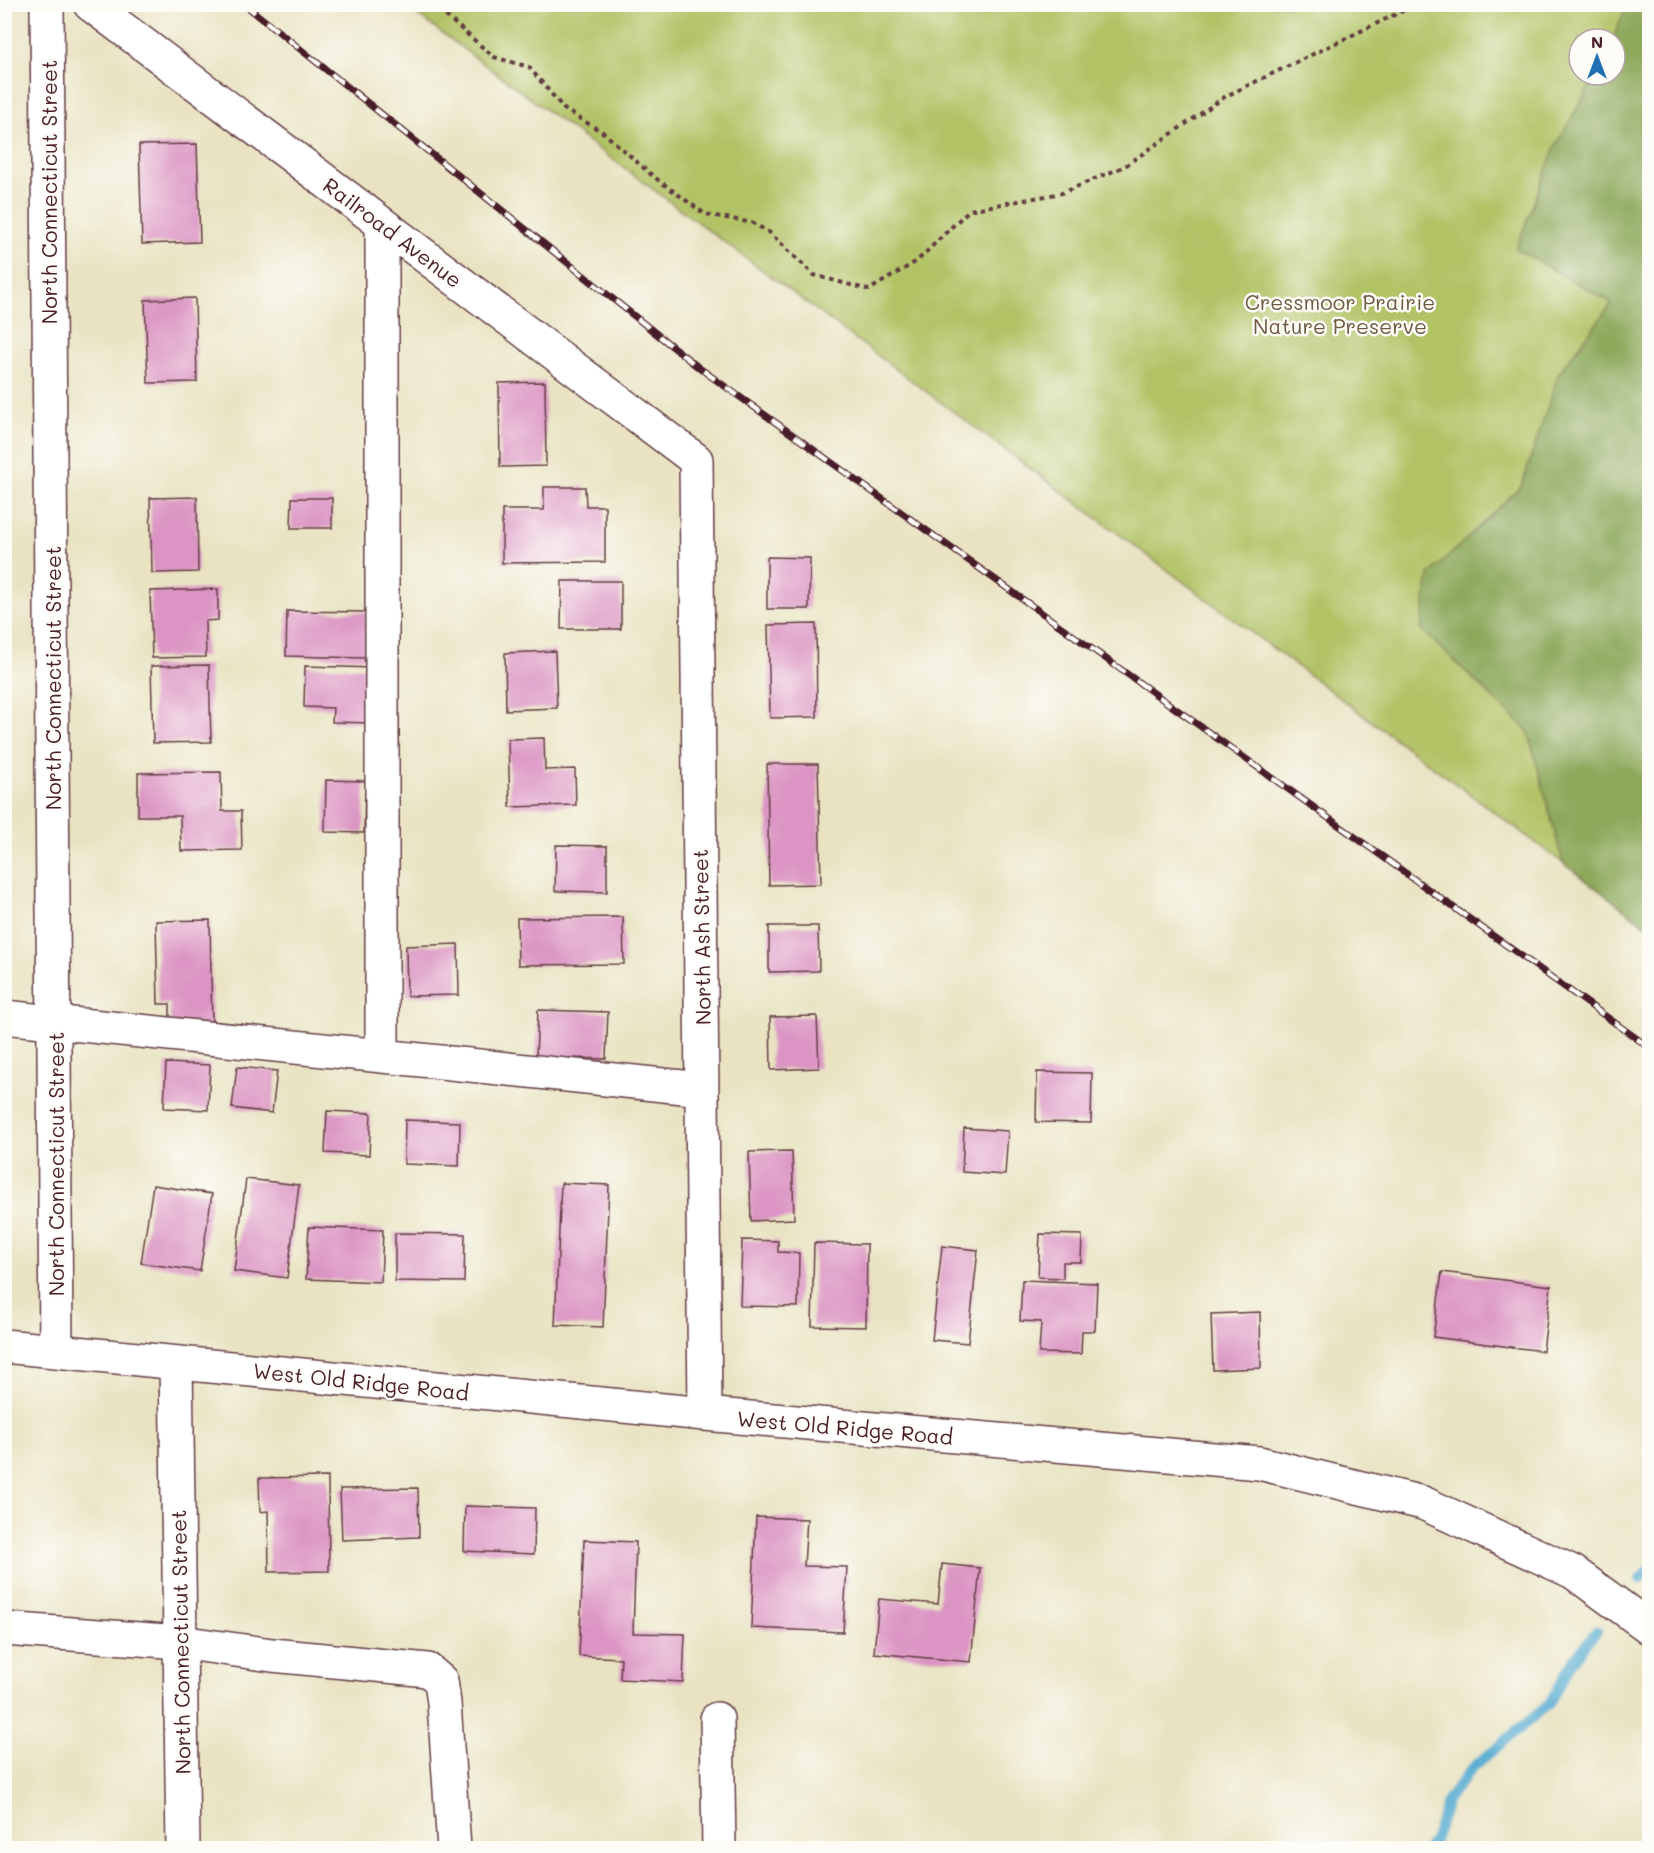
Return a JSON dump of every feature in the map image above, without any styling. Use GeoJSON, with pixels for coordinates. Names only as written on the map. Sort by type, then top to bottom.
{"type":"FeatureCollection","features":[{"type":"Feature","properties":{"kind":"street","name":"North Connecticut Street"},"geometry":{"type":"LineString","coordinates":[[47,4],[56,1351]]}},
{"type":"Feature","properties":{"kind":"street","name":"Railroad Avenue"},"geometry":{"type":"LineString","coordinates":[[90,4],[696,460]]}},
{"type":"Feature","properties":{"kind":"street"},"geometry":{"type":"LineString","coordinates":[[382,224],[382,1056]]}},
{"type":"Feature","properties":{"kind":"street","name":"North Ash Street"},"geometry":{"type":"LineString","coordinates":[[696,460],[705,1414]]}},
{"type":"Feature","properties":{"kind":"street"},"geometry":{"type":"LineString","coordinates":[[4,1017],[702,1089]]}},
{"type":"Feature","properties":{"kind":"street","name":"West Old Ridge Road"},"geometry":{"type":"LineString","coordinates":[[4,1346],[705,1414],[1259,1463],[1423,1503],[1573,1572],[1650,1628]]}},
{"type":"Feature","properties":{"kind":"street","name":"North Connecticut Street"},"geometry":{"type":"LineString","coordinates":[[176,1363],[183,1848]]}},
{"type":"Feature","properties":{"kind":"street"},"geometry":{"type":"LineString","coordinates":[[4,1629],[180,1642],[272,1655],[428,1670],[441,1682],[444,1702],[454,1848]]}},
{"type":"Feature","properties":{"kind":"street"},"geometry":{"type":"LineString","coordinates":[[717,1719],[719,1848]]}},
{"type":"Feature","properties":{"kind":"path"},"geometry":{"type":"LineString","coordinates":[[432,4],[494,57],[529,67],[564,109],[604,133],[654,177],[705,214],[753,223],[770,233],[814,275],[869,290],[917,261],[969,210],[1062,193],[1125,166],[1226,96],[1417,4]]}},
{"type":"Feature","properties":{"kind":"green space","name":"Cressmoor Prairie Nature Preserve"},"geometry":{"type":"Polygon","coordinates":[[[404,5],[1649,5],[1649,927],[404,5]]]}},
{"type":"Feature","properties":{"kind":"green space"},"geometry":{"type":"Polygon","coordinates":[[[1627,5],[1650,5],[1649,928],[1563,863],[1528,731],[1421,629],[1429,575],[1522,485],[1559,373],[1612,303],[1516,249],[1555,147],[1589,87],[1627,87],[1627,27],[1618,27],[1627,5]]]}},
{"type":"Feature","properties":{"kind":"building"},"geometry":{"type":"Polygon","coordinates":[[[197,144],[200,242],[142,244],[139,145],[197,144]]]}},
{"type":"Feature","properties":{"kind":"building"},"geometry":{"type":"Polygon","coordinates":[[[195,298],[197,382],[148,383],[145,300],[195,298]]]}},
{"type":"Feature","properties":{"kind":"building"},"geometry":{"type":"Polygon","coordinates":[[[545,382],[546,466],[500,467],[499,383],[545,382]]]}},
{"type":"Feature","properties":{"kind":"building"},"geometry":{"type":"Polygon","coordinates":[[[544,487],[585,487],[586,506],[605,506],[605,562],[502,563],[502,510],[544,510],[544,487]]]}},
{"type":"Feature","properties":{"kind":"building"},"geometry":{"type":"Polygon","coordinates":[[[197,497],[198,572],[152,573],[150,498],[197,497]]]}},
{"type":"Feature","properties":{"kind":"building"},"geometry":{"type":"Polygon","coordinates":[[[292,498],[332,498],[332,528],[291,528],[292,498]]]}},
{"type":"Feature","properties":{"kind":"building"},"geometry":{"type":"Polygon","coordinates":[[[767,557],[810,558],[809,609],[767,609],[767,557]]]}},
{"type":"Feature","properties":{"kind":"building"},"geometry":{"type":"Polygon","coordinates":[[[562,581],[621,581],[621,629],[561,629],[562,581]]]}},
{"type":"Feature","properties":{"kind":"building"},"geometry":{"type":"Polygon","coordinates":[[[218,589],[218,620],[205,621],[206,657],[152,658],[150,591],[218,589]]]}},
{"type":"Feature","properties":{"kind":"building"},"geometry":{"type":"Polygon","coordinates":[[[287,611],[367,612],[366,658],[286,656],[287,611]]]}},
{"type":"Feature","properties":{"kind":"building"},"geometry":{"type":"Polygon","coordinates":[[[816,624],[817,717],[770,718],[768,625],[816,624]]]}},
{"type":"Feature","properties":{"kind":"building"},"geometry":{"type":"Polygon","coordinates":[[[555,651],[557,708],[506,710],[505,653],[555,651]]]}},
{"type":"Feature","properties":{"kind":"building"},"geometry":{"type":"Polygon","coordinates":[[[209,665],[211,742],[153,743],[151,666],[209,665]]]}},
{"type":"Feature","properties":{"kind":"building"},"geometry":{"type":"Polygon","coordinates":[[[305,666],[376,668],[374,723],[332,722],[333,708],[304,707],[305,666]]]}},
{"type":"Feature","properties":{"kind":"building"},"geometry":{"type":"Polygon","coordinates":[[[544,738],[545,770],[575,769],[576,805],[510,807],[508,739],[544,738]]]}},
{"type":"Feature","properties":{"kind":"building"},"geometry":{"type":"Polygon","coordinates":[[[767,764],[818,764],[821,884],[769,885],[767,764]]]}},
{"type":"Feature","properties":{"kind":"building"},"geometry":{"type":"Polygon","coordinates":[[[221,772],[222,811],[241,811],[242,850],[181,851],[180,816],[138,816],[138,773],[221,772]]]}},
{"type":"Feature","properties":{"kind":"building"},"geometry":{"type":"Polygon","coordinates":[[[326,780],[365,781],[364,833],[325,832],[326,780]]]}},
{"type":"Feature","properties":{"kind":"building"},"geometry":{"type":"Polygon","coordinates":[[[556,845],[607,846],[607,892],[555,891],[556,845]]]}},
{"type":"Feature","properties":{"kind":"building"},"geometry":{"type":"Polygon","coordinates":[[[623,917],[624,964],[518,965],[517,918],[623,917]]]}},
{"type":"Feature","properties":{"kind":"building"},"geometry":{"type":"Polygon","coordinates":[[[210,920],[212,1027],[170,1028],[170,1004],[158,1004],[156,921],[210,920]]]}},
{"type":"Feature","properties":{"kind":"building"},"geometry":{"type":"Polygon","coordinates":[[[769,926],[818,926],[819,971],[769,972],[769,926]]]}},
{"type":"Feature","properties":{"kind":"building"},"geometry":{"type":"Polygon","coordinates":[[[458,944],[459,995],[407,996],[406,946],[458,944]]]}},
{"type":"Feature","properties":{"kind":"building"},"geometry":{"type":"Polygon","coordinates":[[[538,1010],[608,1012],[606,1059],[536,1057],[538,1010]]]}},
{"type":"Feature","properties":{"kind":"building"},"geometry":{"type":"Polygon","coordinates":[[[817,1016],[819,1068],[771,1070],[770,1017],[817,1016]]]}},
{"type":"Feature","properties":{"kind":"building"},"geometry":{"type":"Polygon","coordinates":[[[166,1063],[210,1065],[208,1110],[164,1108],[166,1063]]]}},
{"type":"Feature","properties":{"kind":"building"},"geometry":{"type":"Polygon","coordinates":[[[237,1067],[277,1071],[272,1113],[232,1108],[237,1067]]]}},
{"type":"Feature","properties":{"kind":"building"},"geometry":{"type":"Polygon","coordinates":[[[1037,1072],[1092,1073],[1091,1123],[1036,1122],[1037,1072]]]}},
{"type":"Feature","properties":{"kind":"building"},"geometry":{"type":"Polygon","coordinates":[[[327,1111],[371,1113],[369,1155],[325,1153],[327,1111]]]}},
{"type":"Feature","properties":{"kind":"building"},"geometry":{"type":"Polygon","coordinates":[[[405,1120],[460,1122],[459,1166],[404,1164],[405,1120]]]}},
{"type":"Feature","properties":{"kind":"building"},"geometry":{"type":"Polygon","coordinates":[[[964,1128],[1008,1131],[1005,1175],[962,1172],[964,1128]]]}},
{"type":"Feature","properties":{"kind":"building"},"geometry":{"type":"Polygon","coordinates":[[[792,1151],[794,1219],[751,1221],[749,1152],[792,1151]]]}},
{"type":"Feature","properties":{"kind":"building"},"geometry":{"type":"Polygon","coordinates":[[[246,1179],[299,1185],[287,1278],[234,1271],[246,1179]]]}},
{"type":"Feature","properties":{"kind":"building"},"geometry":{"type":"Polygon","coordinates":[[[561,1183],[609,1185],[603,1327],[555,1325],[561,1183]]]}},
{"type":"Feature","properties":{"kind":"building"},"geometry":{"type":"Polygon","coordinates":[[[153,1185],[212,1194],[200,1271],[141,1263],[153,1185]]]}},
{"type":"Feature","properties":{"kind":"building"},"geometry":{"type":"Polygon","coordinates":[[[309,1227],[383,1230],[381,1282],[306,1279],[309,1227]]]}},
{"type":"Feature","properties":{"kind":"building"},"geometry":{"type":"Polygon","coordinates":[[[395,1233],[465,1234],[464,1282],[395,1281],[395,1233]]]}},
{"type":"Feature","properties":{"kind":"building"},"geometry":{"type":"Polygon","coordinates":[[[1040,1234],[1082,1235],[1081,1262],[1063,1262],[1063,1278],[1038,1277],[1040,1234]]]}},
{"type":"Feature","properties":{"kind":"building"},"geometry":{"type":"Polygon","coordinates":[[[742,1240],[778,1241],[778,1252],[799,1253],[798,1307],[740,1306],[742,1240]]]}},
{"type":"Feature","properties":{"kind":"building"},"geometry":{"type":"Polygon","coordinates":[[[814,1243],[867,1244],[866,1327],[812,1326],[814,1243]]]}},
{"type":"Feature","properties":{"kind":"building"},"geometry":{"type":"Polygon","coordinates":[[[942,1246],[978,1250],[968,1343],[932,1340],[942,1246]]]}},
{"type":"Feature","properties":{"kind":"building"},"geometry":{"type":"Polygon","coordinates":[[[1442,1272],[1551,1286],[1543,1351],[1433,1337],[1442,1272]]]}},
{"type":"Feature","properties":{"kind":"building"},"geometry":{"type":"Polygon","coordinates":[[[1022,1280],[1097,1283],[1095,1331],[1082,1331],[1081,1354],[1039,1353],[1041,1322],[1020,1321],[1022,1280]]]}},
{"type":"Feature","properties":{"kind":"building"},"geometry":{"type":"Polygon","coordinates":[[[1260,1312],[1261,1368],[1213,1370],[1211,1314],[1260,1312]]]}},
{"type":"Feature","properties":{"kind":"building"},"geometry":{"type":"Polygon","coordinates":[[[328,1477],[329,1571],[269,1572],[268,1511],[260,1512],[259,1478],[328,1477]]]}},
{"type":"Feature","properties":{"kind":"building"},"geometry":{"type":"Polygon","coordinates":[[[418,1488],[419,1537],[342,1540],[340,1489],[418,1488]]]}},
{"type":"Feature","properties":{"kind":"building"},"geometry":{"type":"Polygon","coordinates":[[[465,1506],[535,1508],[534,1554],[464,1551],[465,1506]]]}},
{"type":"Feature","properties":{"kind":"building"},"geometry":{"type":"Polygon","coordinates":[[[756,1517],[807,1519],[804,1566],[847,1567],[843,1632],[751,1628],[756,1517]]]}},
{"type":"Feature","properties":{"kind":"building"},"geometry":{"type":"Polygon","coordinates":[[[584,1540],[636,1542],[633,1633],[685,1634],[683,1682],[620,1679],[621,1658],[579,1656],[584,1540]]]}},
{"type":"Feature","properties":{"kind":"building"},"geometry":{"type":"Polygon","coordinates":[[[942,1564],[980,1568],[971,1662],[874,1653],[879,1599],[938,1604],[942,1564]]]}},
{"type":"Feature","properties":{"kind":"waterway"},"geometry":{"type":"LineString","coordinates":[[1640,1579],[1650,1568]]}},
{"type":"Feature","properties":{"kind":"waterway"},"geometry":{"type":"LineString","coordinates":[[1428,1848],[1434,1841],[1448,1799],[1472,1768],[1548,1705],[1575,1658],[1597,1631]]}},
{"type":"Feature","properties":{"kind":"railway"},"geometry":{"type":"LineString","coordinates":[[244,4],[698,367],[1650,1048]]}}]}
